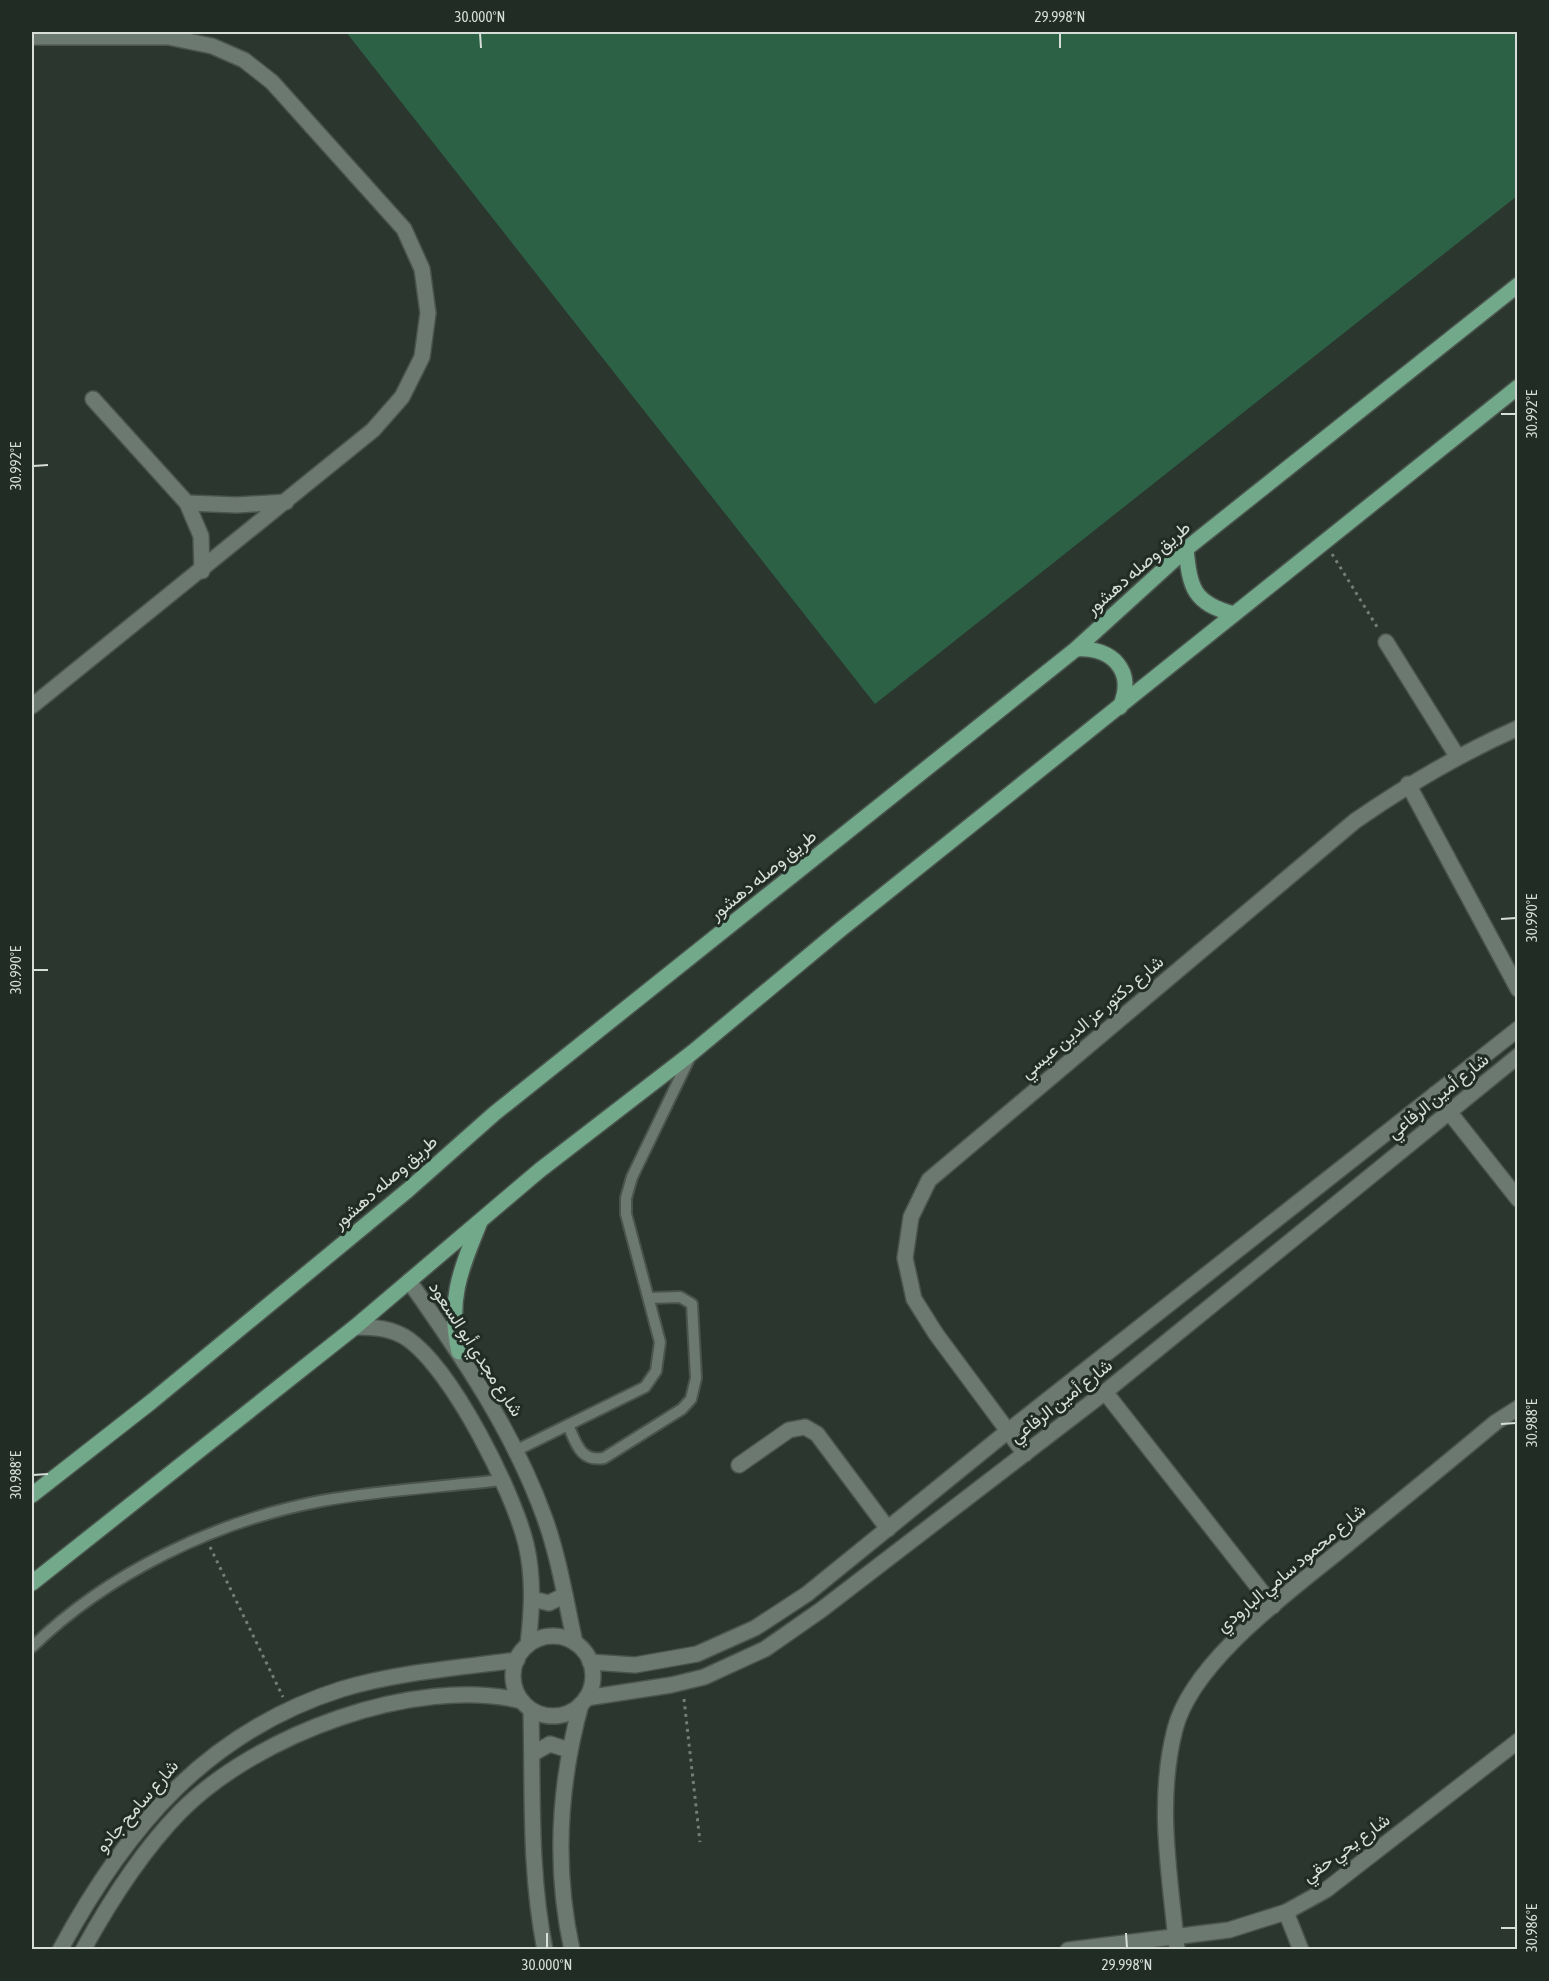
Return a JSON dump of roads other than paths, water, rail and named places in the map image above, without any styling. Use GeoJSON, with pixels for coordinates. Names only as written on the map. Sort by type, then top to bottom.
{"type":"FeatureCollection","features":[{"type":"Feature","properties":{"kind":"main road","name":"طريق وصله دهشور"},"geometry":{"type":"LineString","coordinates":[[32,1495],[151,1402],[408,1190],[495,1113],[1076,649],[1186,549],[1518,285]]}},
{"type":"Feature","properties":{"kind":"main road"},"geometry":{"type":"LineString","coordinates":[[32,1583],[355,1327],[480,1220],[693,1052],[841,929],[1518,387]]}},
{"type":"Feature","properties":{"kind":"main road"},"geometry":{"type":"LineString","coordinates":[[1186,549],[1189,577],[1196,594],[1209,607],[1234,614]]}},
{"type":"Feature","properties":{"kind":"main road"},"geometry":{"type":"LineString","coordinates":[[1076,649],[1092,648],[1112,656],[1124,674],[1125,695],[1120,707]]}},
{"type":"Feature","properties":{"kind":"main road"},"geometry":{"type":"LineString","coordinates":[[459,1352],[453,1313],[455,1293],[480,1220]]}},
{"type":"Feature","properties":{"kind":"street"},"geometry":{"type":"LineString","coordinates":[[32,37],[168,34],[194,37],[244,60],[272,82],[404,229],[422,269],[429,314],[422,357],[402,397],[373,430],[202,571],[32,706]]}},
{"type":"Feature","properties":{"kind":"street"},"geometry":{"type":"LineString","coordinates":[[93,399],[187,502],[201,536],[202,571]]}},
{"type":"Feature","properties":{"kind":"street"},"geometry":{"type":"LineString","coordinates":[[187,502],[237,505],[286,502]]}},
{"type":"Feature","properties":{"kind":"street"},"geometry":{"type":"LineString","coordinates":[[1386,642],[1457,756]]}},
{"type":"Feature","properties":{"kind":"street","name":"شارع دكتور عز الدين عيسي"},"geometry":{"type":"LineString","coordinates":[[1024,1454],[936,1334],[914,1299],[905,1258],[910,1217],[929,1180],[1355,821],[1408,784],[1457,756],[1518,728]]}},
{"type":"Feature","properties":{"kind":"street"},"geometry":{"type":"LineString","coordinates":[[1408,784],[1518,989]]}},
{"type":"Feature","properties":{"kind":"street","name":"شارع أمين الرفاعي"},"geometry":{"type":"LineString","coordinates":[[590,1662],[635,1665],[666,1662],[727,1643],[755,1628],[807,1594],[1008,1431],[1518,1029]]}},
{"type":"Feature","properties":{"kind":"street","name":"شارع أمين الرفاعي"},"geometry":{"type":"LineString","coordinates":[[584,1701],[682,1682],[735,1665],[765,1649],[862,1581],[1105,1392],[1518,1056]]}},
{"type":"Feature","properties":{"kind":"street"},"geometry":{"type":"LineString","coordinates":[[1435,1094],[1518,1199]]}},
{"type":"Feature","properties":{"kind":"street","name":"شارع مجدي أبو السعود"},"geometry":{"type":"LineString","coordinates":[[409,1281],[480,1385],[515,1451],[546,1522],[575,1643]]}},
{"type":"Feature","properties":{"kind":"street"},"geometry":{"type":"LineString","coordinates":[[355,1327],[374,1327],[392,1331],[408,1339],[421,1352],[458,1399],[502,1480],[519,1520],[526,1546],[532,1599],[528,1645],[517,1660],[513,1682],[527,1706],[532,1754],[531,1844],[537,1911],[545,1950]]}},
{"type":"Feature","properties":{"kind":"street"},"geometry":{"type":"LineString","coordinates":[[458,1399],[480,1385]]}},
{"type":"Feature","properties":{"kind":"street"},"geometry":{"type":"LineString","coordinates":[[1105,1392],[1273,1606]]}},
{"type":"Feature","properties":{"kind":"street","name":"شارع محمود سامي البارودي"},"geometry":{"type":"LineString","coordinates":[[1177,1942],[1164,1829],[1165,1778],[1175,1726],[1199,1680],[1233,1641],[1273,1606],[1496,1422],[1518,1408]]}},
{"type":"Feature","properties":{"kind":"street"},"geometry":{"type":"LineString","coordinates":[[739,1465],[789,1430],[805,1427],[817,1434],[888,1529]]}},
{"type":"Feature","properties":{"kind":"street"},"geometry":{"type":"LineString","coordinates":[[532,1599],[549,1603],[565,1595]]}},
{"type":"Feature","properties":{"kind":"street"},"geometry":{"type":"LineString","coordinates":[[528,1645],[551,1636],[575,1643],[584,1651],[590,1662],[591,1687],[584,1701],[569,1750],[561,1840],[563,1906],[572,1950]]}},
{"type":"Feature","properties":{"kind":"street","name":"شارع سامح جادو"},"geometry":{"type":"LineString","coordinates":[[60,1950],[108,1869],[150,1815],[173,1790],[226,1744],[289,1709],[343,1689],[389,1679],[517,1660]]}},
{"type":"Feature","properties":{"kind":"street","name":"شارع سامح جادو"},"geometry":{"type":"LineString","coordinates":[[83,1950],[141,1857],[160,1834],[204,1791],[254,1757],[292,1737],[373,1708],[415,1700],[480,1694],[527,1706]]}},
{"type":"Feature","properties":{"kind":"street"},"geometry":{"type":"LineString","coordinates":[[527,1706],[541,1714],[563,1715],[584,1701]]}},
{"type":"Feature","properties":{"kind":"street","name":"شارع يحي حقي"},"geometry":{"type":"LineString","coordinates":[[1068,1950],[1177,1942],[1229,1930],[1286,1912],[1326,1890],[1518,1741]]}},
{"type":"Feature","properties":{"kind":"street"},"geometry":{"type":"LineString","coordinates":[[532,1754],[550,1744],[569,1750]]}},
{"type":"Feature","properties":{"kind":"street"},"geometry":{"type":"LineString","coordinates":[[1286,1912],[1301,1950]]}},
{"type":"Feature","properties":{"kind":"lane"},"geometry":{"type":"LineString","coordinates":[[515,1451],[645,1387],[651,1380],[661,1351],[626,1214],[626,1198],[632,1177],[693,1052]]}},
{"type":"Feature","properties":{"kind":"lane"},"geometry":{"type":"LineString","coordinates":[[568,1425],[580,1452],[589,1458],[603,1458],[682,1409],[691,1399],[696,1378],[692,1304],[680,1297],[649,1298]]}},
{"type":"Feature","properties":{"kind":"lane"},"geometry":{"type":"LineString","coordinates":[[32,1647],[71,1612],[96,1594],[164,1556],[249,1520],[321,1501],[502,1480]]}}]}
